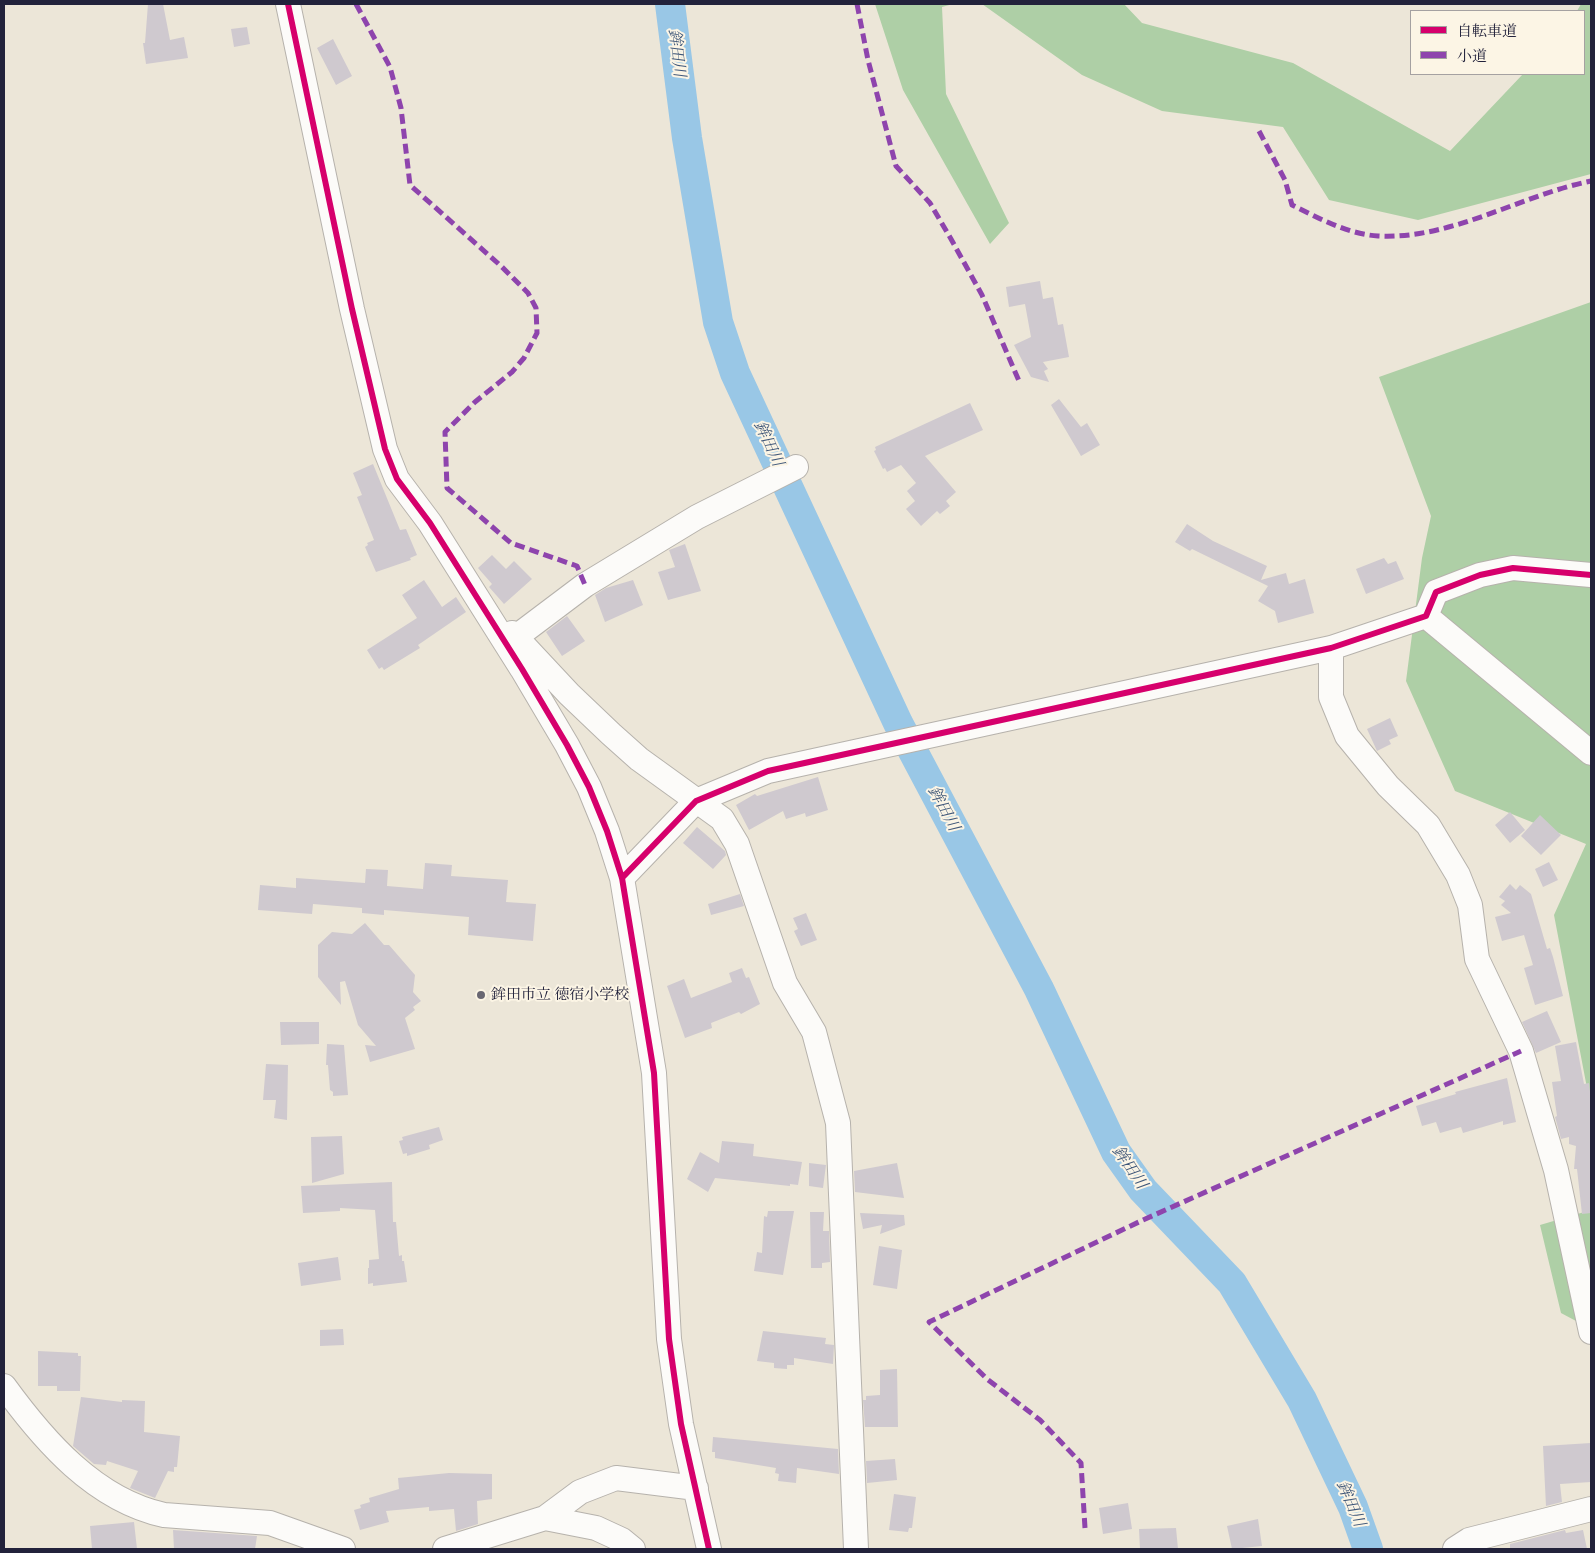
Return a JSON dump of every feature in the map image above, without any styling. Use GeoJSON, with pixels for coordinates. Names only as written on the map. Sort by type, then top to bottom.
{"type":"FeatureCollection","features":[{"type":"Feature","properties":{"kind":"street"},"geometry":{"type":"LineString","coordinates":[[288,4],[352,309],[385,449],[398,478],[430,523],[522,669],[589,787],[607,831],[622,878],[654,1073],[670,1348],[682,1424],[709,1549]]}},
{"type":"Feature","properties":{"kind":"street"},"geometry":{"type":"LineString","coordinates":[[516,637],[601,575],[697,517],[796,467]]}},
{"type":"Feature","properties":{"kind":"street"},"geometry":{"type":"LineString","coordinates":[[622,878],[696,802],[768,771],[1332,648],[1426,616],[1436,592],[1480,575],[1513,568],[1591,575]]}},
{"type":"Feature","properties":{"kind":"street"},"geometry":{"type":"LineString","coordinates":[[476,596],[610,734],[639,759],[722,820],[737,844],[750,878],[763,925],[785,983],[814,1032],[838,1123],[856,1549]]}},
{"type":"Feature","properties":{"kind":"street"},"geometry":{"type":"LineString","coordinates":[[1426,616],[1591,753]]}},
{"type":"Feature","properties":{"kind":"street"},"geometry":{"type":"LineString","coordinates":[[1332,648],[1331,697],[1347,736],[1388,786],[1428,825],[1458,875],[1467,898],[1477,960],[1521,1051],[1554,1161],[1567,1210],[1591,1332]]}},
{"type":"Feature","properties":{"kind":"street"},"geometry":{"type":"LineString","coordinates":[[4,1386],[25,1415],[70,1464],[115,1497],[151,1512],[164,1515],[270,1523],[343,1549]]}},
{"type":"Feature","properties":{"kind":"street"},"geometry":{"type":"LineString","coordinates":[[445,1549],[545,1518],[580,1492],[616,1478],[696,1488]]}},
{"type":"Feature","properties":{"kind":"street"},"geometry":{"type":"LineString","coordinates":[[1455,1549],[1469,1540],[1591,1509]]}},
{"type":"Feature","properties":{"kind":"street"},"geometry":{"type":"LineString","coordinates":[[545,1518],[596,1528],[622,1540],[633,1549]]}},
{"type":"Feature","properties":{"kind":"green space"},"geometry":{"type":"Polygon","coordinates":[[[875,4],[953,4],[942,7],[946,94],[1009,223],[990,244],[903,90],[875,4]]]}},
{"type":"Feature","properties":{"kind":"green space"},"geometry":{"type":"Polygon","coordinates":[[[982,4],[1124,4],[1142,23],[1293,63],[1450,151],[1522,75],[1585,75],[1585,10],[1578,10],[1581,4],[1591,4],[1591,174],[1418,220],[1329,200],[1283,127],[1162,111],[1082,75],[982,4]]]}},
{"type":"Feature","properties":{"kind":"green space"},"geometry":{"type":"Polygon","coordinates":[[[1591,302],[1591,1109],[1554,915],[1586,844],[1455,791],[1406,681],[1422,558],[1431,516],[1379,377],[1591,302]]]}},
{"type":"Feature","properties":{"kind":"green space"},"geometry":{"type":"Polygon","coordinates":[[[1591,1210],[1591,1329],[1561,1313],[1540,1225],[1591,1210]]]}},
{"type":"Feature","properties":{"kind":"building"},"geometry":{"type":"Polygon","coordinates":[[[148,4],[163,4],[170,40],[184,37],[188,58],[146,64],[143,43],[145,43],[148,4]]]}},
{"type":"Feature","properties":{"kind":"building"},"geometry":{"type":"Polygon","coordinates":[[[247,27],[250,44],[234,47],[231,29],[247,27]]]}},
{"type":"Feature","properties":{"kind":"building"},"geometry":{"type":"Polygon","coordinates":[[[333,39],[352,76],[336,85],[317,48],[333,39]]]}},
{"type":"Feature","properties":{"kind":"building"},"geometry":{"type":"Polygon","coordinates":[[[1040,281],[1043,299],[1053,297],[1058,325],[1063,324],[1069,357],[1043,362],[1048,369],[1044,371],[1049,382],[1031,377],[1014,345],[1031,337],[1025,304],[1009,307],[1006,287],[1040,281]]]}},
{"type":"Feature","properties":{"kind":"building"},"geometry":{"type":"Polygon","coordinates":[[[1059,399],[1081,427],[1087,423],[1100,445],[1081,456],[1051,405],[1059,399]]]}},
{"type":"Feature","properties":{"kind":"building"},"geometry":{"type":"Polygon","coordinates":[[[970,403],[983,430],[925,456],[956,492],[946,501],[950,506],[940,514],[937,511],[921,526],[906,509],[915,501],[907,491],[916,483],[901,465],[887,472],[885,468],[883,469],[874,451],[876,450],[875,447],[970,403]]]}},
{"type":"Feature","properties":{"kind":"building"},"geometry":{"type":"Polygon","coordinates":[[[373,464],[400,530],[406,529],[417,555],[410,558],[411,560],[376,572],[365,547],[368,545],[367,543],[374,540],[357,497],[362,495],[353,473],[373,464]]]}},
{"type":"Feature","properties":{"kind":"building"},"geometry":{"type":"Polygon","coordinates":[[[1187,524],[1213,541],[1267,566],[1261,580],[1286,573],[1289,584],[1305,579],[1314,613],[1278,623],[1275,611],[1258,601],[1268,586],[1192,549],[1190,551],[1175,542],[1187,524]]]}},
{"type":"Feature","properties":{"kind":"building"},"geometry":{"type":"Polygon","coordinates":[[[685,544],[701,591],[668,600],[658,572],[675,567],[669,550],[685,544]]]}},
{"type":"Feature","properties":{"kind":"building"},"geometry":{"type":"Polygon","coordinates":[[[492,555],[506,569],[514,561],[532,579],[504,604],[489,587],[492,584],[478,568],[492,555]]]}},
{"type":"Feature","properties":{"kind":"building"},"geometry":{"type":"Polygon","coordinates":[[[1384,558],[1388,564],[1396,561],[1404,579],[1366,594],[1356,569],[1384,558]]]}},
{"type":"Feature","properties":{"kind":"building"},"geometry":{"type":"Polygon","coordinates":[[[424,580],[442,607],[456,597],[466,612],[418,645],[420,648],[384,670],[382,667],[379,669],[367,650],[417,618],[402,595],[424,580]]]}},
{"type":"Feature","properties":{"kind":"building"},"geometry":{"type":"Polygon","coordinates":[[[633,580],[643,605],[605,622],[595,595],[606,588],[633,580]]]}},
{"type":"Feature","properties":{"kind":"building"},"geometry":{"type":"Polygon","coordinates":[[[567,616],[585,641],[562,656],[546,632],[567,616]]]}},
{"type":"Feature","properties":{"kind":"building"},"geometry":{"type":"Polygon","coordinates":[[[1390,718],[1398,736],[1389,740],[1391,744],[1377,751],[1367,729],[1390,718]]]}},
{"type":"Feature","properties":{"kind":"building"},"geometry":{"type":"Polygon","coordinates":[[[818,777],[828,810],[806,817],[805,813],[786,819],[783,811],[749,830],[736,805],[755,794],[757,796],[818,777]]]}},
{"type":"Feature","properties":{"kind":"building"},"geometry":{"type":"Polygon","coordinates":[[[1510,812],[1525,830],[1510,843],[1495,825],[1510,812]]]}},
{"type":"Feature","properties":{"kind":"building"},"geometry":{"type":"Polygon","coordinates":[[[1540,815],[1561,835],[1541,855],[1521,836],[1540,815]]]}},
{"type":"Feature","properties":{"kind":"building"},"geometry":{"type":"Polygon","coordinates":[[[697,827],[725,851],[726,855],[713,869],[683,843],[697,827]]]}},
{"type":"Feature","properties":{"kind":"building"},"geometry":{"type":"Polygon","coordinates":[[[1549,862],[1558,880],[1543,887],[1535,869],[1549,862]]]}},
{"type":"Feature","properties":{"kind":"building"},"geometry":{"type":"Polygon","coordinates":[[[425,863],[452,865],[451,876],[508,880],[506,902],[536,904],[533,941],[468,935],[469,917],[384,910],[384,915],[362,913],[362,908],[313,904],[312,914],[258,910],[260,885],[296,888],[296,878],[365,883],[366,869],[388,870],[387,886],[423,889],[425,863]]]}},
{"type":"Feature","properties":{"kind":"building"},"geometry":{"type":"Polygon","coordinates":[[[1510,884],[1516,890],[1520,885],[1531,894],[1547,949],[1550,948],[1553,957],[1563,996],[1535,1005],[1524,968],[1533,965],[1524,935],[1502,941],[1495,917],[1511,913],[1501,905],[1505,901],[1499,897],[1510,884]]]}},
{"type":"Feature","properties":{"kind":"building"},"geometry":{"type":"Polygon","coordinates":[[[740,894],[744,906],[711,915],[708,904],[740,894]]]}},
{"type":"Feature","properties":{"kind":"building"},"geometry":{"type":"Polygon","coordinates":[[[806,913],[817,940],[801,946],[794,931],[798,929],[793,918],[806,913]]]}},
{"type":"Feature","properties":{"kind":"building"},"geometry":{"type":"Polygon","coordinates":[[[365,923],[384,945],[389,945],[415,975],[413,992],[421,1001],[413,1007],[415,1010],[405,1018],[415,1049],[370,1062],[365,1045],[376,1046],[358,1025],[345,981],[340,982],[341,1005],[318,977],[318,945],[332,932],[352,934],[365,923]]]}},
{"type":"Feature","properties":{"kind":"building"},"geometry":{"type":"Polygon","coordinates":[[[742,968],[746,978],[749,977],[760,1004],[741,1014],[739,1012],[711,1023],[712,1028],[685,1038],[667,986],[684,979],[691,998],[732,982],[729,973],[742,968]]]}},
{"type":"Feature","properties":{"kind":"building"},"geometry":{"type":"Polygon","coordinates":[[[1547,1011],[1561,1042],[1536,1053],[1522,1022],[1547,1011]]]}},
{"type":"Feature","properties":{"kind":"building"},"geometry":{"type":"Polygon","coordinates":[[[280,1022],[319,1022],[319,1044],[281,1045],[280,1022]]]}},
{"type":"Feature","properties":{"kind":"building"},"geometry":{"type":"Polygon","coordinates":[[[1576,1042],[1584,1084],[1589,1083],[1591,1100],[1591,1213],[1582,1214],[1577,1169],[1574,1169],[1576,1146],[1569,1144],[1569,1137],[1561,1139],[1555,1117],[1557,1116],[1552,1082],[1561,1081],[1555,1046],[1576,1042]]]}},
{"type":"Feature","properties":{"kind":"building"},"geometry":{"type":"Polygon","coordinates":[[[327,1044],[344,1045],[348,1095],[333,1096],[333,1092],[330,1090],[328,1065],[326,1065],[327,1044]]]}},
{"type":"Feature","properties":{"kind":"building"},"geometry":{"type":"Polygon","coordinates":[[[266,1064],[288,1065],[287,1120],[274,1118],[276,1100],[263,1100],[266,1064]]]}},
{"type":"Feature","properties":{"kind":"building"},"geometry":{"type":"Polygon","coordinates":[[[1507,1078],[1516,1122],[1503,1125],[1503,1121],[1463,1133],[1461,1127],[1440,1133],[1436,1122],[1422,1126],[1416,1106],[1456,1094],[1455,1092],[1507,1078]]]}},
{"type":"Feature","properties":{"kind":"building"},"geometry":{"type":"Polygon","coordinates":[[[439,1127],[443,1140],[429,1145],[430,1149],[407,1156],[407,1153],[403,1154],[399,1141],[403,1140],[402,1137],[439,1127]]]}},
{"type":"Feature","properties":{"kind":"building"},"geometry":{"type":"Polygon","coordinates":[[[342,1136],[344,1174],[312,1183],[311,1137],[342,1136]]]}},
{"type":"Feature","properties":{"kind":"building"},"geometry":{"type":"Polygon","coordinates":[[[722,1141],[754,1144],[753,1156],[802,1162],[798,1185],[790,1184],[790,1186],[715,1178],[708,1192],[687,1179],[700,1152],[719,1163],[722,1141]]]}},
{"type":"Feature","properties":{"kind":"building"},"geometry":{"type":"Polygon","coordinates":[[[809,1163],[826,1165],[823,1188],[809,1186],[809,1163]]]}},
{"type":"Feature","properties":{"kind":"building"},"geometry":{"type":"Polygon","coordinates":[[[897,1163],[904,1198],[855,1192],[854,1171],[897,1163]]]}},
{"type":"Feature","properties":{"kind":"building"},"geometry":{"type":"Polygon","coordinates":[[[392,1182],[393,1222],[396,1222],[399,1256],[402,1255],[402,1261],[404,1261],[407,1282],[373,1286],[373,1283],[368,1284],[368,1268],[369,1260],[379,1259],[375,1210],[340,1208],[340,1211],[303,1213],[301,1186],[392,1182]]]}},
{"type":"Feature","properties":{"kind":"building"},"geometry":{"type":"Polygon","coordinates":[[[768,1211],[794,1211],[783,1275],[754,1271],[757,1252],[762,1253],[764,1216],[767,1217],[768,1211]]]}},
{"type":"Feature","properties":{"kind":"building"},"geometry":{"type":"Polygon","coordinates":[[[810,1212],[824,1212],[823,1231],[829,1231],[830,1262],[822,1263],[822,1268],[811,1268],[810,1212]]]}},
{"type":"Feature","properties":{"kind":"building"},"geometry":{"type":"Polygon","coordinates":[[[860,1213],[904,1215],[905,1225],[880,1234],[882,1225],[863,1229],[860,1213]]]}},
{"type":"Feature","properties":{"kind":"building"},"geometry":{"type":"Polygon","coordinates":[[[879,1246],[902,1250],[897,1289],[873,1285],[879,1246]]]}},
{"type":"Feature","properties":{"kind":"building"},"geometry":{"type":"Polygon","coordinates":[[[338,1257],[341,1280],[301,1286],[298,1263],[338,1257]]]}},
{"type":"Feature","properties":{"kind":"building"},"geometry":{"type":"Polygon","coordinates":[[[343,1329],[344,1345],[320,1346],[320,1330],[343,1329]]]}},
{"type":"Feature","properties":{"kind":"building"},"geometry":{"type":"Polygon","coordinates":[[[763,1331],[826,1338],[825,1344],[834,1345],[833,1364],[794,1358],[794,1365],[787,1365],[787,1369],[774,1368],[774,1363],[757,1361],[763,1331]]]}},
{"type":"Feature","properties":{"kind":"building"},"geometry":{"type":"Polygon","coordinates":[[[38,1351],[78,1353],[78,1356],[81,1356],[80,1391],[57,1391],[57,1386],[38,1386],[38,1351]]]}},
{"type":"Feature","properties":{"kind":"building"},"geometry":{"type":"Polygon","coordinates":[[[897,1369],[898,1427],[865,1427],[863,1400],[866,1400],[866,1396],[880,1395],[880,1370],[897,1369]]]}},
{"type":"Feature","properties":{"kind":"building"},"geometry":{"type":"Polygon","coordinates":[[[81,1397],[122,1402],[122,1400],[145,1401],[144,1432],[180,1436],[177,1467],[174,1467],[174,1472],[168,1471],[155,1498],[130,1488],[138,1471],[107,1461],[106,1465],[94,1464],[73,1446],[81,1397]]]}},
{"type":"Feature","properties":{"kind":"building"},"geometry":{"type":"Polygon","coordinates":[[[713,1437],[838,1449],[839,1474],[797,1468],[796,1483],[778,1481],[779,1474],[775,1473],[776,1468],[715,1458],[715,1452],[712,1452],[713,1437]]]}},
{"type":"Feature","properties":{"kind":"building"},"geometry":{"type":"Polygon","coordinates":[[[1591,1443],[1591,1482],[1560,1484],[1562,1502],[1546,1506],[1543,1446],[1591,1443]]]}},
{"type":"Feature","properties":{"kind":"building"},"geometry":{"type":"Polygon","coordinates":[[[895,1459],[897,1480],[867,1483],[866,1461],[895,1459]]]}},
{"type":"Feature","properties":{"kind":"building"},"geometry":{"type":"Polygon","coordinates":[[[449,1473],[492,1474],[492,1499],[477,1501],[478,1524],[456,1531],[454,1509],[429,1511],[429,1507],[386,1511],[389,1522],[360,1530],[354,1510],[361,1508],[360,1505],[370,1502],[369,1498],[399,1489],[398,1478],[449,1473]]]}},
{"type":"Feature","properties":{"kind":"building"},"geometry":{"type":"Polygon","coordinates":[[[894,1494],[916,1497],[912,1528],[909,1528],[908,1532],[889,1530],[894,1494]]]}},
{"type":"Feature","properties":{"kind":"building"},"geometry":{"type":"Polygon","coordinates":[[[1128,1503],[1132,1529],[1103,1534],[1099,1508],[1128,1503]]]}},
{"type":"Feature","properties":{"kind":"building"},"geometry":{"type":"Polygon","coordinates":[[[1258,1519],[1262,1546],[1232,1549],[1227,1526],[1258,1519]]]}},
{"type":"Feature","properties":{"kind":"building"},"geometry":{"type":"Polygon","coordinates":[[[134,1522],[137,1549],[92,1549],[90,1526],[134,1522]]]}},
{"type":"Feature","properties":{"kind":"building"},"geometry":{"type":"Polygon","coordinates":[[[1176,1528],[1178,1549],[1140,1549],[1139,1529],[1176,1528]]]}},
{"type":"Feature","properties":{"kind":"building"},"geometry":{"type":"Polygon","coordinates":[[[173,1530],[257,1536],[255,1549],[174,1549],[173,1530]]]}},
{"type":"Feature","properties":{"kind":"building"},"geometry":{"type":"Polygon","coordinates":[[[1565,1530],[1566,1533],[1583,1530],[1587,1549],[1510,1549],[1510,1544],[1565,1530]]]}},
{"type":"Feature","properties":{"kind":"waterway","name":"鉾田川"},"geometry":{"type":"LineString","coordinates":[[670,4],[687,138],[718,322],[735,373],[898,723],[1039,989],[1116,1152],[1143,1190],[1232,1283],[1302,1400],[1353,1507],[1368,1549]]}},
{"type":"Feature","properties":{"kind":"marked path"},"geometry":{"type":"LineString","coordinates":[[356,4],[390,67],[401,108],[410,185],[501,266],[528,293],[536,308],[537,333],[524,358],[512,372],[475,402],[445,432],[447,488],[511,543],[577,566],[585,585]]}},
{"type":"Feature","properties":{"kind":"marked path"},"geometry":{"type":"LineString","coordinates":[[857,4],[868,60],[896,166],[930,203],[951,239],[982,295],[1019,381]]}},
{"type":"Feature","properties":{"kind":"marked path"},"geometry":{"type":"LineString","coordinates":[[1259,131],[1285,180],[1292,205],[1334,225],[1367,235],[1405,235],[1432,231],[1459,224],[1538,196],[1591,181]]}},
{"type":"Feature","properties":{"kind":"marked path"},"geometry":{"type":"LineString","coordinates":[[1085,1528],[1081,1463],[1040,1420],[987,1379],[929,1322],[1143,1220],[1521,1051]]}},
{"type":"Feature","properties":{"kind":"cycle path"},"geometry":{"type":"LineString","coordinates":[[288,4],[352,309],[385,449],[397,479],[430,523],[522,669],[567,745],[589,787],[607,831],[622,878],[654,1073],[669,1339],[681,1424],[709,1549]]}},
{"type":"Feature","properties":{"kind":"cycle path"},"geometry":{"type":"LineString","coordinates":[[622,878],[696,801],[768,771],[1331,648],[1426,616],[1436,592],[1480,575],[1513,568],[1591,575]]}},
{"type":"Feature","properties":{"kind":"place","name":"鉾田市立 徳宿小学校"},"geometry":{"type":"Point","coordinates":[481,995]}}]}
